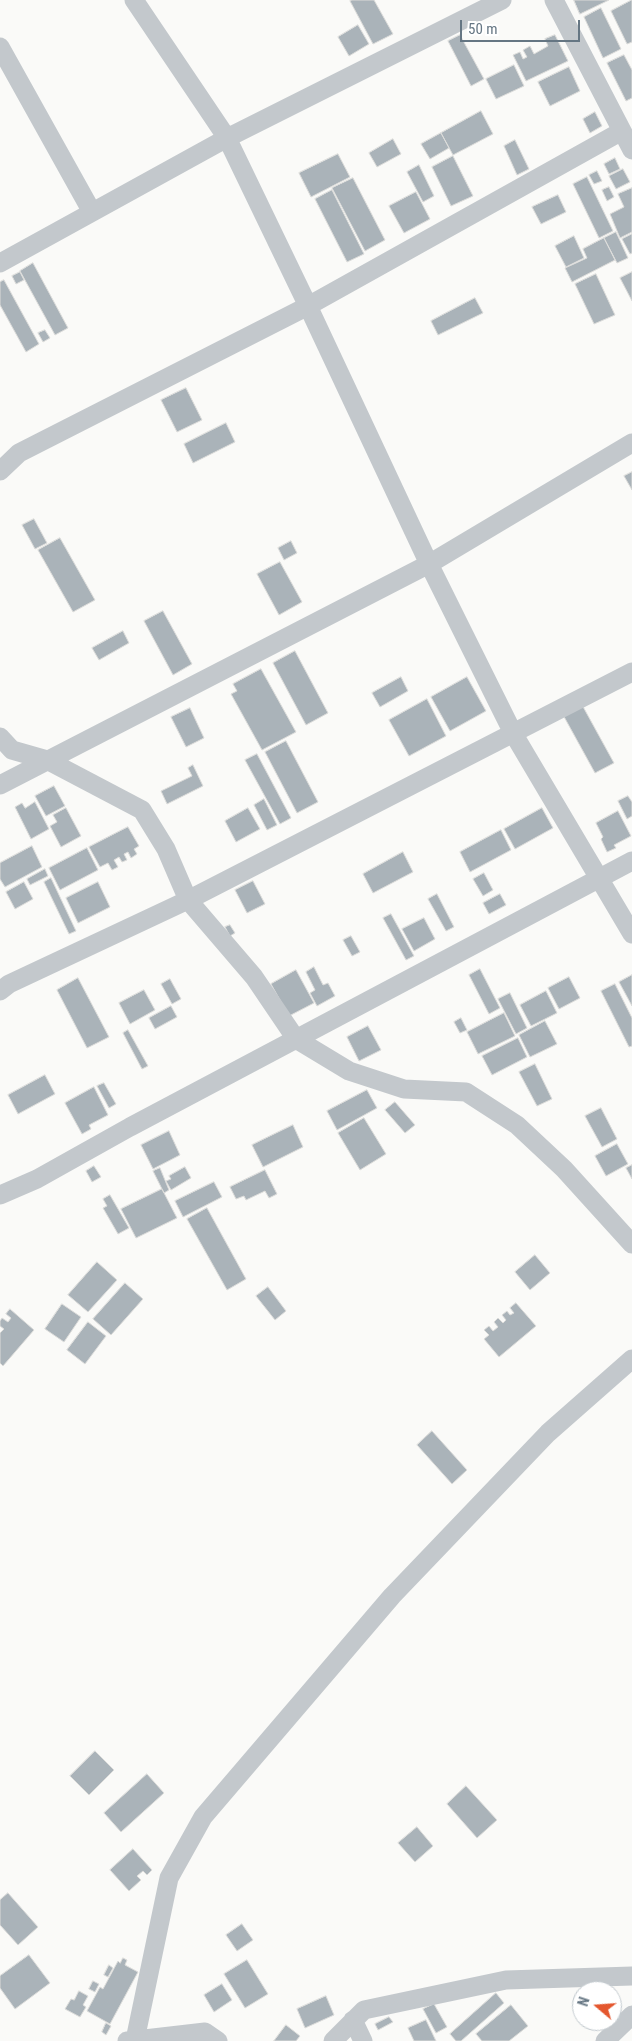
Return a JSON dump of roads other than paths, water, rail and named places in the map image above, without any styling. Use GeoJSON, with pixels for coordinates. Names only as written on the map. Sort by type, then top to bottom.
{"type":"FeatureCollection","features":[{"type":"Feature","properties":{"kind":"street"},"geometry":{"type":"LineString","coordinates":[[134,0],[226,138],[308,306],[429,564],[513,733],[632,934]]}},
{"type":"Feature","properties":{"kind":"street"},"geometry":{"type":"LineString","coordinates":[[0,263],[226,138],[502,0]]}},
{"type":"Feature","properties":{"kind":"street"},"geometry":{"type":"LineString","coordinates":[[554,0],[632,150]]}},
{"type":"Feature","properties":{"kind":"street"},"geometry":{"type":"LineString","coordinates":[[0,46],[92,212]]}},
{"type":"Feature","properties":{"kind":"street"},"geometry":{"type":"LineString","coordinates":[[0,471],[19,453],[308,306],[622,132]]}},
{"type":"Feature","properties":{"kind":"street"},"geometry":{"type":"LineString","coordinates":[[0,784],[429,564],[632,443]]}},
{"type":"Feature","properties":{"kind":"street"},"geometry":{"type":"LineString","coordinates":[[0,991],[9,984],[188,900],[632,672]]}},
{"type":"Feature","properties":{"kind":"street"},"geometry":{"type":"LineString","coordinates":[[0,737],[12,750],[47,760],[142,810],[166,849],[188,900],[254,976],[296,1039],[349,1071],[404,1089],[466,1092],[517,1125],[564,1169],[632,1244]]}},
{"type":"Feature","properties":{"kind":"street"},"geometry":{"type":"LineString","coordinates":[[0,1195],[37,1178],[632,861]]}},
{"type":"Feature","properties":{"kind":"street"},"geometry":{"type":"LineString","coordinates":[[218,2041],[205,2032],[131,2040],[170,1878],[203,1817],[392,1596],[548,1433],[632,1359]]}},
{"type":"Feature","properties":{"kind":"street"},"geometry":{"type":"LineString","coordinates":[[333,2041],[364,2010],[506,1980],[632,1976]]}},
{"type":"Feature","properties":{"kind":"street"},"geometry":{"type":"LineString","coordinates":[[605,2041],[632,2015]]}},
{"type":"Feature","properties":{"kind":"street"},"geometry":{"type":"LineString","coordinates":[[352,2020],[363,2041]]}}]}
